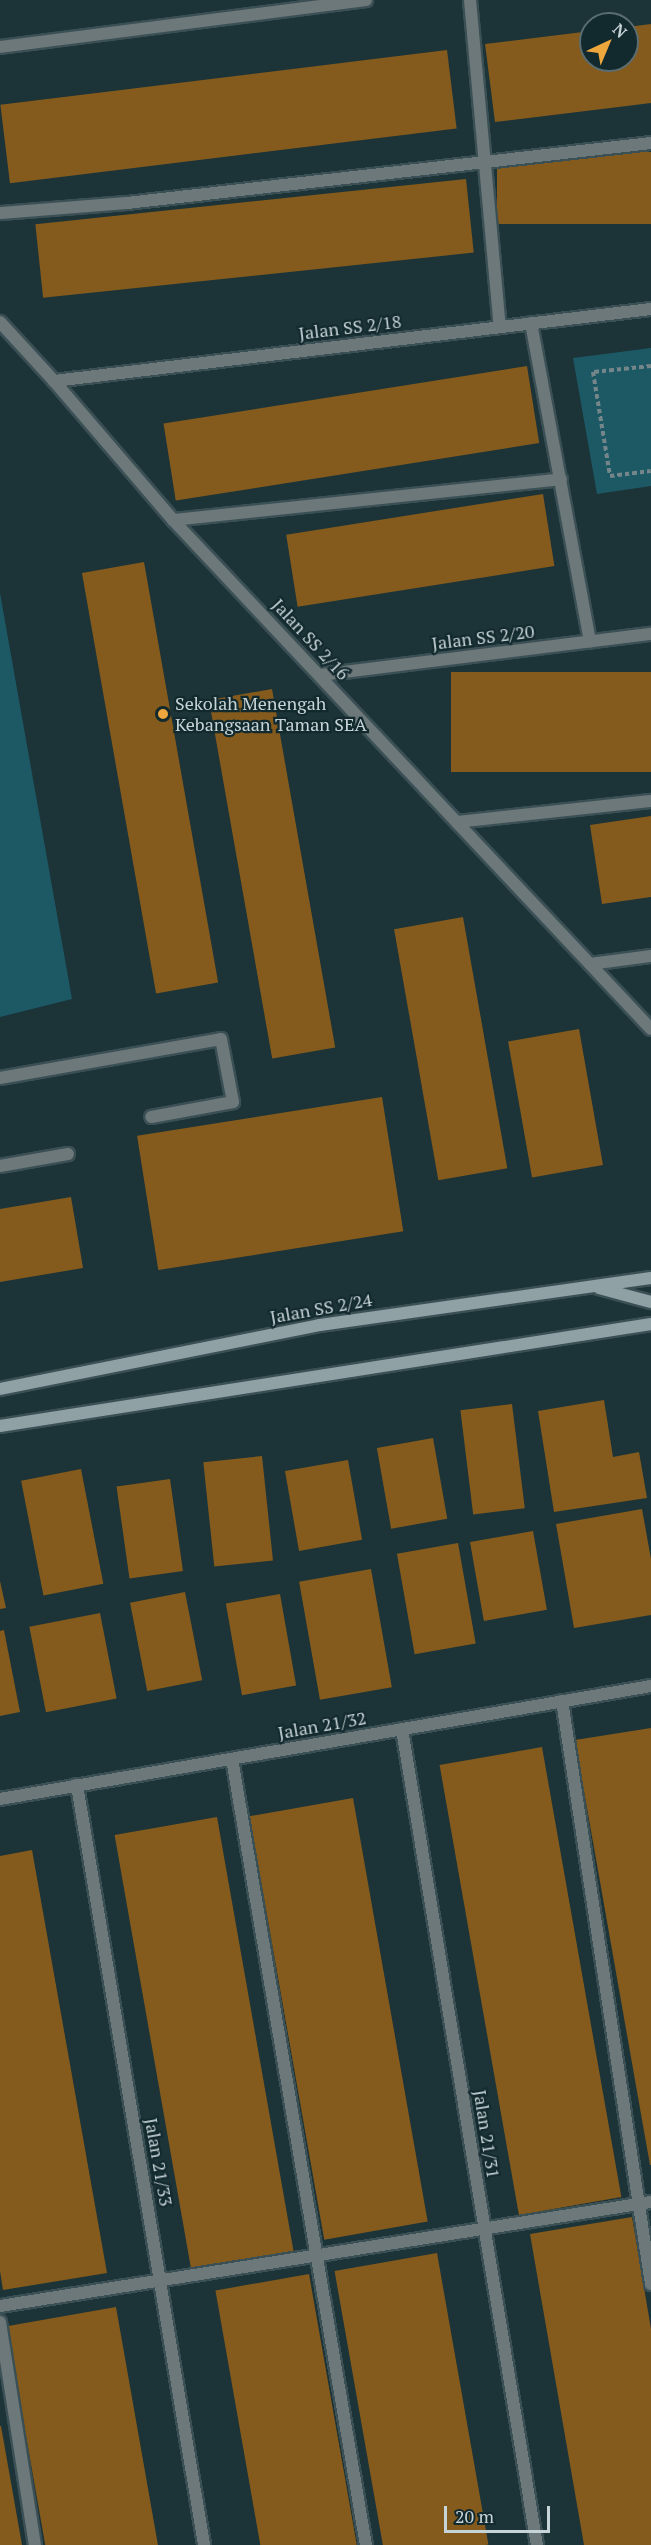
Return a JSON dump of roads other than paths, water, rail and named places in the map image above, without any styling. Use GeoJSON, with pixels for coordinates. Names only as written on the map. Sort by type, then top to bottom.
{"type":"FeatureCollection","features":[{"type":"Feature","properties":{"kind":"main road","name":"Jalan SS 2/24"},"geometry":{"type":"LineString","coordinates":[[0,1389],[320,1325],[651,1278]]}},
{"type":"Feature","properties":{"kind":"main road"},"geometry":{"type":"LineString","coordinates":[[589,1286],[651,1302]]}},
{"type":"Feature","properties":{"kind":"main road"},"geometry":{"type":"LineString","coordinates":[[0,1426],[651,1324]]}},
{"type":"Feature","properties":{"kind":"street"},"geometry":{"type":"LineString","coordinates":[[0,47],[366,0]]}},
{"type":"Feature","properties":{"kind":"street"},"geometry":{"type":"LineString","coordinates":[[470,0],[500,327]]}},
{"type":"Feature","properties":{"kind":"street"},"geometry":{"type":"LineString","coordinates":[[0,213],[484,164],[651,143]]}},
{"type":"Feature","properties":{"kind":"street","name":"Jalan SS 2/18"},"geometry":{"type":"LineString","coordinates":[[54,381],[651,309]]}},
{"type":"Feature","properties":{"kind":"street","name":"Jalan SS 2/16"},"geometry":{"type":"LineString","coordinates":[[0,322],[54,381],[173,520],[651,1029]]}},
{"type":"Feature","properties":{"kind":"street"},"geometry":{"type":"LineString","coordinates":[[531,323],[590,642]]}},
{"type":"Feature","properties":{"kind":"street"},"geometry":{"type":"LineString","coordinates":[[173,520],[561,479]]}},
{"type":"Feature","properties":{"kind":"street","name":"Jalan SS 2/20"},"geometry":{"type":"LineString","coordinates":[[320,675],[651,634]]}},
{"type":"Feature","properties":{"kind":"street"},"geometry":{"type":"LineString","coordinates":[[457,822],[651,801]]}},
{"type":"Feature","properties":{"kind":"street"},"geometry":{"type":"LineString","coordinates":[[590,963],[651,956]]}},
{"type":"Feature","properties":{"kind":"street"},"geometry":{"type":"LineString","coordinates":[[0,1078],[221,1039],[233,1102],[151,1117]]}},
{"type":"Feature","properties":{"kind":"street"},"geometry":{"type":"LineString","coordinates":[[0,1166],[68,1154]]}},
{"type":"Feature","properties":{"kind":"street","name":"Jalan 21/32"},"geometry":{"type":"LineString","coordinates":[[0,1799],[651,1686]]}},
{"type":"Feature","properties":{"kind":"street"},"geometry":{"type":"LineString","coordinates":[[562,1701],[645,2203],[651,2284]]}},
{"type":"Feature","properties":{"kind":"street","name":"Jalan 21/31"},"geometry":{"type":"LineString","coordinates":[[402,1729],[537,2545]]}},
{"type":"Feature","properties":{"kind":"street"},"geometry":{"type":"LineString","coordinates":[[232,1759],[319,2258],[366,2545]]}},
{"type":"Feature","properties":{"kind":"street","name":"Jalan 21/33"},"geometry":{"type":"LineString","coordinates":[[77,1785],[204,2545]]}},
{"type":"Feature","properties":{"kind":"street"},"geometry":{"type":"LineString","coordinates":[[0,2306],[485,2232],[645,2203]]}},
{"type":"Feature","properties":{"kind":"street"},"geometry":{"type":"LineString","coordinates":[[0,2322],[35,2545]]}},
{"type":"Feature","properties":{"kind":"place","name":"Sekolah Menengah Kebangsaan Taman SEA"},"geometry":{"type":"Point","coordinates":[163,714]}}]}
